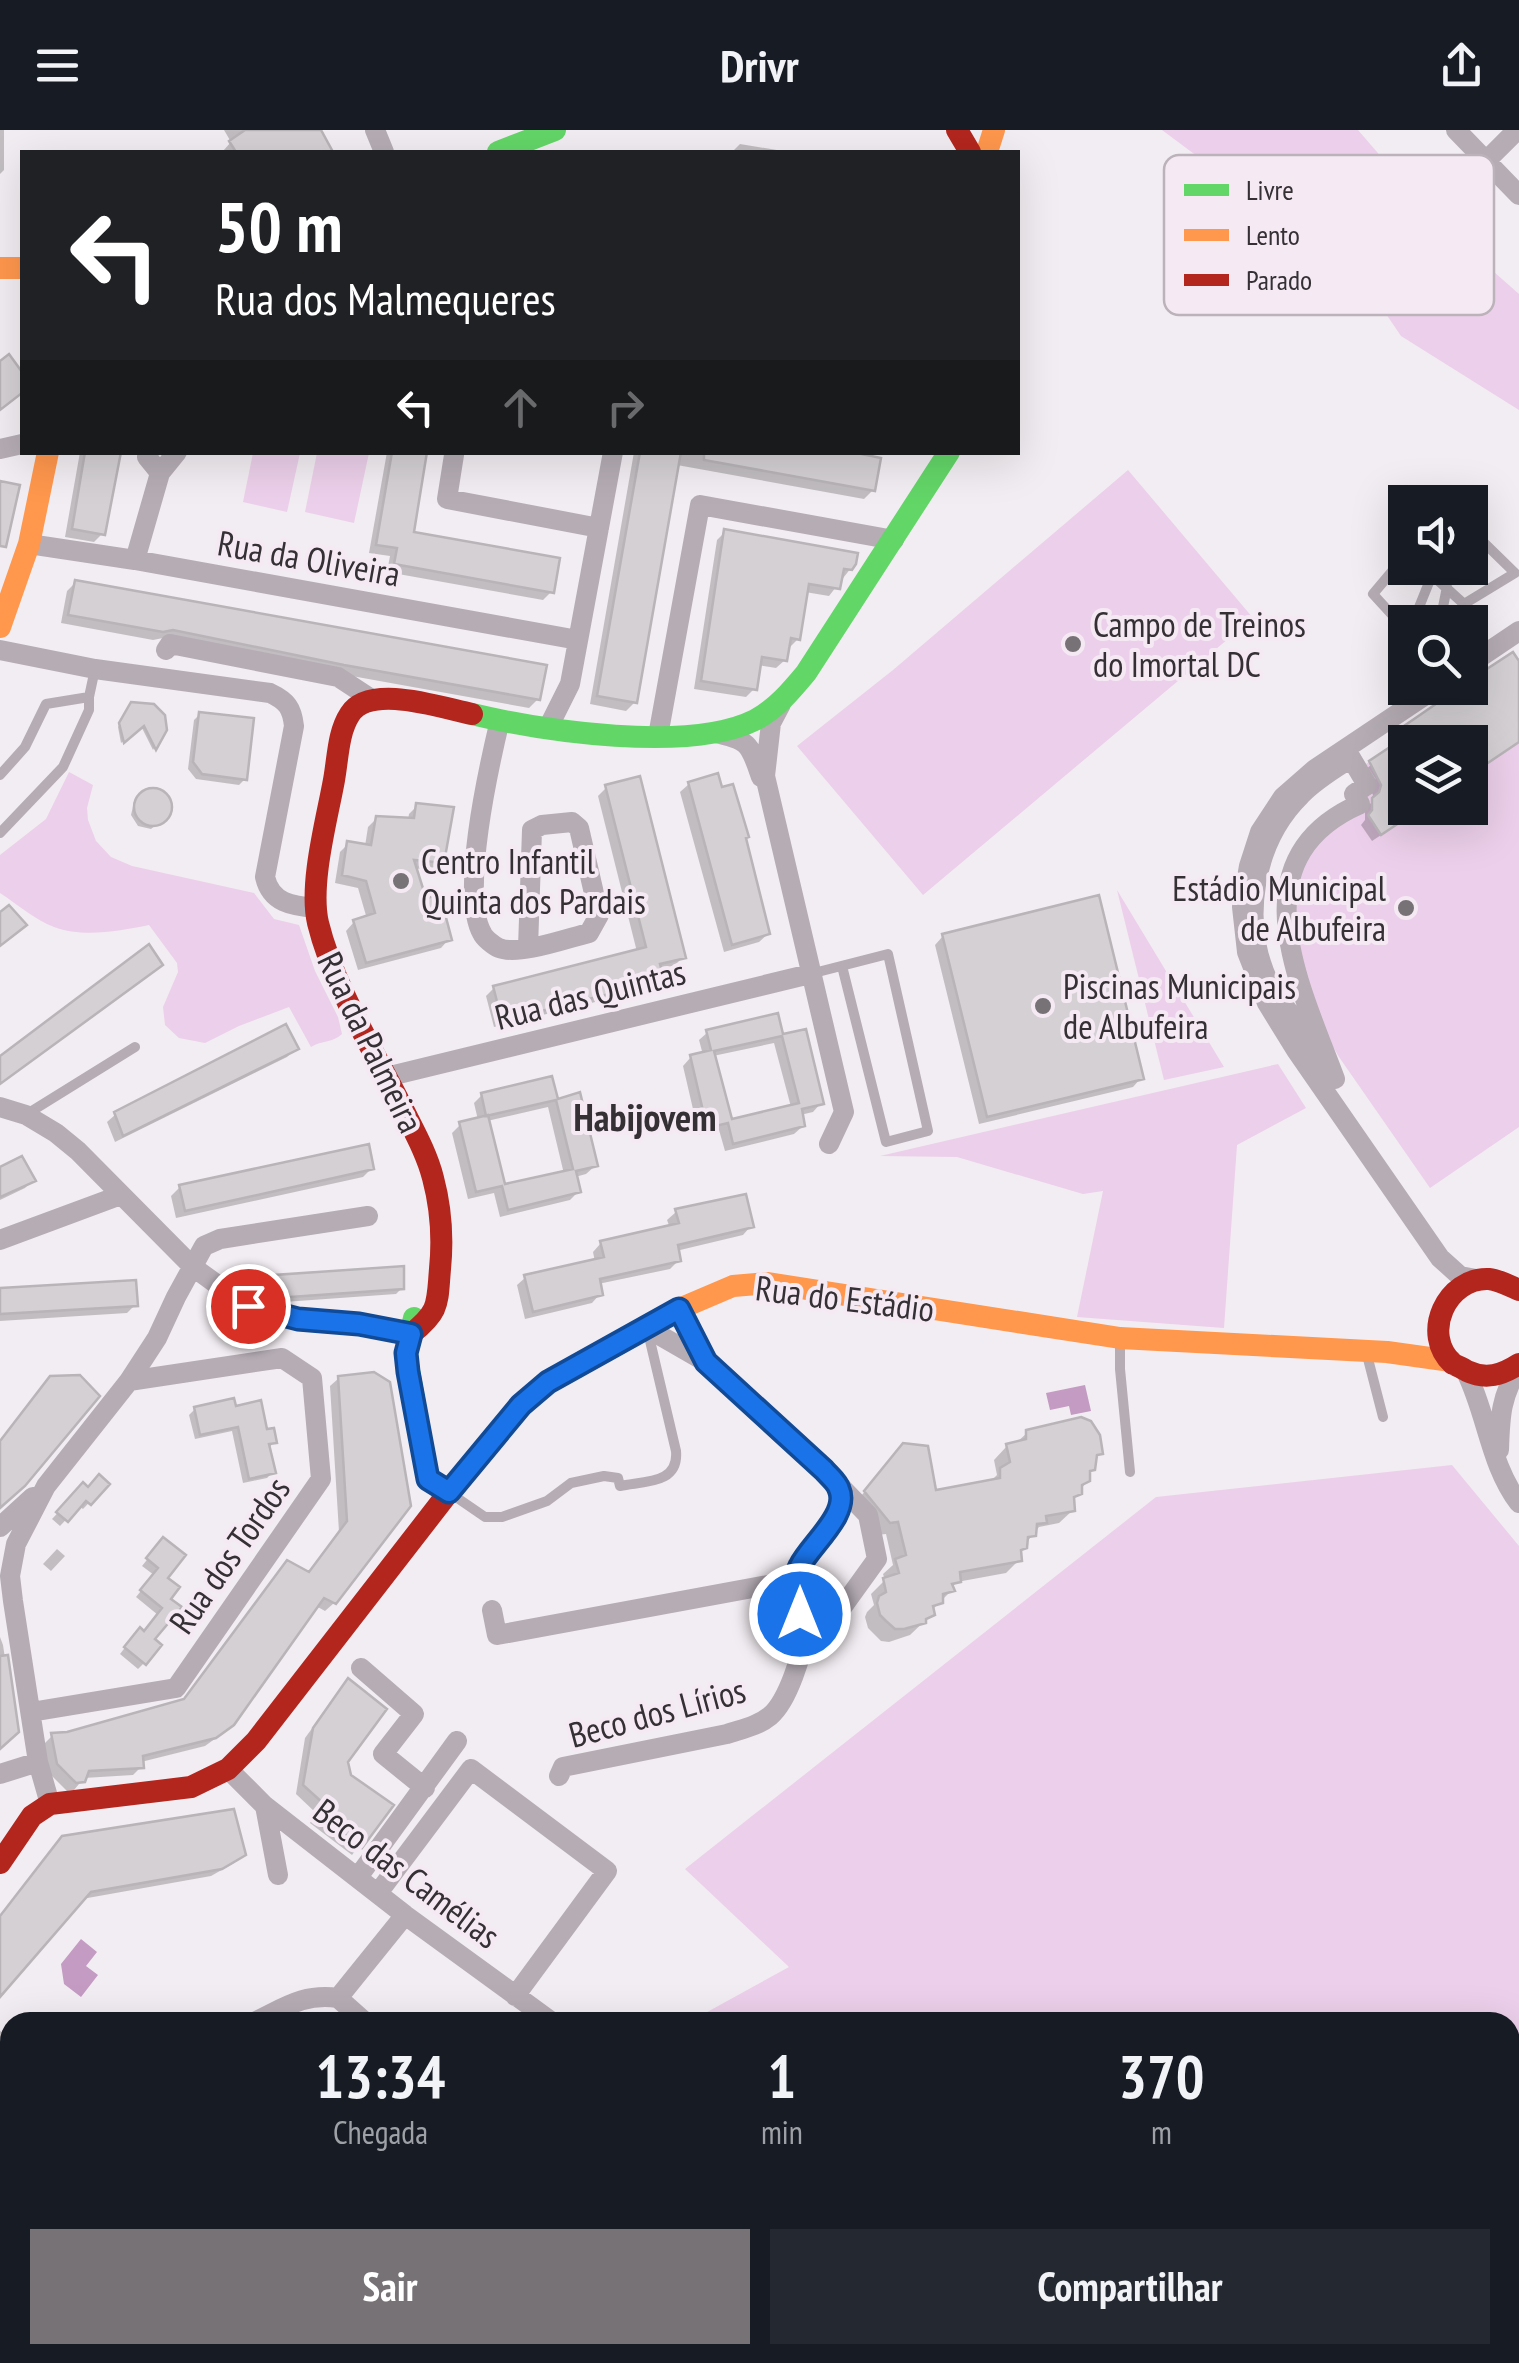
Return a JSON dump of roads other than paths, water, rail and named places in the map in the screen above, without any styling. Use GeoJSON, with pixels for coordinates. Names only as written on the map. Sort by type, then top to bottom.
{"type":"FeatureCollection","features":[{"type":"Feature","properties":{"kind":"street"},"geometry":{"type":"LineString","coordinates":[[503,150],[555,130]]}},
{"type":"Feature","properties":{"kind":"street"},"geometry":{"type":"LineString","coordinates":[[1456,130],[1480,155]]}},
{"type":"Feature","properties":{"kind":"street"},"geometry":{"type":"LineString","coordinates":[[1492,155],[1517,130]]}},
{"type":"Feature","properties":{"kind":"street"},"geometry":{"type":"LineString","coordinates":[[1494,169],[1519,195]]}},
{"type":"Feature","properties":{"kind":"street"},"geometry":{"type":"LineString","coordinates":[[0,627],[29,544],[47,455]]}},
{"type":"Feature","properties":{"kind":"street"},"geometry":{"type":"LineString","coordinates":[[147,455],[160,472]]}},
{"type":"Feature","properties":{"kind":"street"},"geometry":{"type":"LineString","coordinates":[[135,560],[160,472],[174,455]]}},
{"type":"Feature","properties":{"kind":"street"},"geometry":{"type":"LineString","coordinates":[[575,732],[570,684],[612,455]]}},
{"type":"Feature","properties":{"kind":"street"},"geometry":{"type":"LineString","coordinates":[[714,733],[751,722],[769,712],[787,694],[894,540],[946,455]]}},
{"type":"Feature","properties":{"kind":"street"},"geometry":{"type":"LineString","coordinates":[[454,456],[447,499],[598,528]]}},
{"type":"Feature","properties":{"kind":"street"},"geometry":{"type":"LineString","coordinates":[[658,736],[700,505],[894,540]]}},
{"type":"Feature","properties":{"kind":"street","name":"Rua da Oliveira"},"geometry":{"type":"LineString","coordinates":[[29,544],[578,640]]}},
{"type":"Feature","properties":{"kind":"street"},"geometry":{"type":"LineString","coordinates":[[1488,652],[1519,631]]}},
{"type":"Feature","properties":{"kind":"street"},"geometry":{"type":"LineString","coordinates":[[166,650],[170,644],[338,676],[370,698],[389,698],[548,728],[736,737],[748,744],[773,812]]}},
{"type":"Feature","properties":{"kind":"street"},"geometry":{"type":"LineString","coordinates":[[0,650],[94,669],[270,693],[285,700],[292,710],[294,726],[265,878],[268,890],[279,900],[316,908]]}},
{"type":"Feature","properties":{"kind":"street"},"geometry":{"type":"LineString","coordinates":[[548,728],[570,684]]}},
{"type":"Feature","properties":{"kind":"street"},"geometry":{"type":"LineString","coordinates":[[787,694],[770,723],[765,776],[844,1112],[829,1144]]}},
{"type":"Feature","properties":{"kind":"street","name":"Rua da Palmeira"},"geometry":{"type":"LineString","coordinates":[[370,698],[347,716],[342,732],[316,887],[316,908],[332,968],[419,1141],[433,1177],[440,1212],[439,1278],[414,1315],[406,1353],[428,1479],[449,1492]]}},
{"type":"Feature","properties":{"kind":"street"},"geometry":{"type":"LineString","coordinates":[[1411,705],[1315,769],[1283,797],[1260,832],[1249,866],[1242,906],[1247,952],[1267,1003],[1296,1050],[1440,1258],[1460,1276],[1500,1280],[1519,1290]]}},
{"type":"Feature","properties":{"kind":"street"},"geometry":{"type":"LineString","coordinates":[[500,720],[475,856],[474,902],[482,934],[496,948],[528,948],[589,933],[600,915],[579,828],[572,822],[542,825],[532,830],[528,948]]}},
{"type":"Feature","properties":{"kind":"street"},"geometry":{"type":"LineString","coordinates":[[1352,758],[1367,785],[1354,794],[1360,804],[1337,814],[1316,830],[1298,852],[1287,900],[1287,931],[1294,962],[1335,1079],[1269,984],[1254,928],[1254,899],[1267,843],[1281,817],[1302,793],[1352,758]]}},
{"type":"Feature","properties":{"kind":"street","name":"Rua das Quintas"},"geometry":{"type":"LineString","coordinates":[[386,1076],[810,974]]}},
{"type":"Feature","properties":{"kind":"street"},"geometry":{"type":"LineString","coordinates":[[0,1107],[26,1115],[78,1150],[193,1267],[248,1306],[298,1319],[359,1324],[411,1334]]}},
{"type":"Feature","properties":{"kind":"street"},"geometry":{"type":"LineString","coordinates":[[0,1240],[121,1195]]}},
{"type":"Feature","properties":{"kind":"street"},"geometry":{"type":"LineString","coordinates":[[0,1527],[46,1486],[129,1381],[157,1338],[204,1246],[220,1239],[368,1216]]}},
{"type":"Feature","properties":{"kind":"street"},"geometry":{"type":"LineString","coordinates":[[1377,1352],[1423,1334],[1438,1317],[1448,1295],[1465,1282],[1519,1271]]}},
{"type":"Feature","properties":{"kind":"street","name":"Rua do Estádio"},"geometry":{"type":"LineString","coordinates":[[50,1804],[191,1787],[244,1756],[521,1405],[548,1382],[679,1309],[733,1286],[768,1283],[1120,1338],[1377,1352],[1458,1367],[1483,1376],[1500,1374],[1519,1365]]}},
{"type":"Feature","properties":{"kind":"street"},"geometry":{"type":"LineString","coordinates":[[679,1309],[706,1362]]}},
{"type":"Feature","properties":{"kind":"street"},"geometry":{"type":"LineString","coordinates":[[1438,1317],[1441,1347],[1473,1386],[1499,1467],[1519,1503]]}},
{"type":"Feature","properties":{"kind":"street"},"geometry":{"type":"LineString","coordinates":[[647,1328],[706,1362],[868,1515],[877,1560],[800,1659]]}},
{"type":"Feature","properties":{"kind":"street","name":"Rua dos Tordos"},"geometry":{"type":"LineString","coordinates":[[31,1712],[176,1688],[321,1479],[312,1378],[282,1358],[129,1381]]}},
{"type":"Feature","properties":{"kind":"street"},"geometry":{"type":"LineString","coordinates":[[1499,1467],[1500,1413],[1506,1387],[1519,1365]]}},
{"type":"Feature","properties":{"kind":"street"},"geometry":{"type":"LineString","coordinates":[[800,1659],[804,1635],[795,1580],[800,1565],[842,1504],[840,1489],[824,1470]]}},
{"type":"Feature","properties":{"kind":"street"},"geometry":{"type":"LineString","coordinates":[[0,1863],[32,1816],[50,1804],[38,1762],[10,1576],[16,1544],[46,1486]]}},
{"type":"Feature","properties":{"kind":"street"},"geometry":{"type":"LineString","coordinates":[[0,1576],[13,1601]]}},
{"type":"Feature","properties":{"kind":"street"},"geometry":{"type":"LineString","coordinates":[[492,1610],[497,1635],[795,1580]]}},
{"type":"Feature","properties":{"kind":"street","name":"Beco dos Lírios"},"geometry":{"type":"LineString","coordinates":[[558,1776],[564,1767],[751,1727],[771,1715],[780,1703],[800,1659]]}},
{"type":"Feature","properties":{"kind":"street"},"geometry":{"type":"LineString","coordinates":[[361,1668],[414,1714],[383,1754],[425,1788]]}},
{"type":"Feature","properties":{"kind":"street"},"geometry":{"type":"LineString","coordinates":[[358,1878],[457,1741]]}},
{"type":"Feature","properties":{"kind":"street"},"geometry":{"type":"LineString","coordinates":[[0,1774],[38,1762]]}},
{"type":"Feature","properties":{"kind":"street","name":"Beco das Camélias"},"geometry":{"type":"LineString","coordinates":[[228,1768],[265,1806],[538,2012]]}},
{"type":"Feature","properties":{"kind":"street"},"geometry":{"type":"LineString","coordinates":[[378,1893],[471,1769],[607,1872],[516,1996]]}},
{"type":"Feature","properties":{"kind":"street"},"geometry":{"type":"LineString","coordinates":[[265,1806],[278,1874]]}},
{"type":"Feature","properties":{"kind":"street"},"geometry":{"type":"LineString","coordinates":[[338,1998],[406,1915]]}},
{"type":"Feature","properties":{"kind":"street"},"geometry":{"type":"LineString","coordinates":[[276,2012],[319,1996],[338,1998],[354,2012]]}},
{"type":"Feature","properties":{"kind":"lane"},"geometry":{"type":"LineString","coordinates":[[1420,605],[1432,574],[1464,604],[1514,572],[1488,547]]}},
{"type":"Feature","properties":{"kind":"lane"},"geometry":{"type":"LineString","coordinates":[[1388,577],[1374,594],[1388,610]]}},
{"type":"Feature","properties":{"kind":"lane"},"geometry":{"type":"LineString","coordinates":[[1443,605],[1447,587]]}},
{"type":"Feature","properties":{"kind":"lane"},"geometry":{"type":"LineString","coordinates":[[0,832],[63,766],[89,710],[94,669]]}},
{"type":"Feature","properties":{"kind":"lane"},"geometry":{"type":"LineString","coordinates":[[0,775],[24,747],[46,704],[89,697]]}},
{"type":"Feature","properties":{"kind":"lane"},"geometry":{"type":"LineString","coordinates":[[810,974],[888,954],[928,1131],[886,1142],[842,966]]}},
{"type":"Feature","properties":{"kind":"lane"},"geometry":{"type":"LineString","coordinates":[[26,1115],[135,1046]]}},
{"type":"Feature","properties":{"kind":"lane"},"geometry":{"type":"LineString","coordinates":[[449,1492],[484,1518],[502,1517],[547,1501],[571,1483],[604,1476],[618,1478],[620,1486],[671,1474],[677,1464],[676,1451],[647,1328]]}},
{"type":"Feature","properties":{"kind":"lane"},"geometry":{"type":"LineString","coordinates":[[1120,1338],[1130,1472]]}},
{"type":"Feature","properties":{"kind":"lane"},"geometry":{"type":"LineString","coordinates":[[1377,1352],[1383,1417]]}},
{"type":"Feature","properties":{"kind":"place","name":"Campo de Treinos do Imortal DC"},"geometry":{"type":"Point","coordinates":[1073,644]}},
{"type":"Feature","properties":{"kind":"place","name":"Centro Infantil Quinta dos Pardais"},"geometry":{"type":"Point","coordinates":[401,881]}},
{"type":"Feature","properties":{"kind":"place","name":"Estádio Municipal de Albufeira"},"geometry":{"type":"Point","coordinates":[1406,908]}},
{"type":"Feature","properties":{"kind":"place","name":"Piscinas Municipais de Albufeira"},"geometry":{"type":"Point","coordinates":[1043,1006]}},
{"type":"Feature","properties":{"kind":"district","name":"Habijovem"},"geometry":{"type":"Point","coordinates":[645,1116]}}]}
